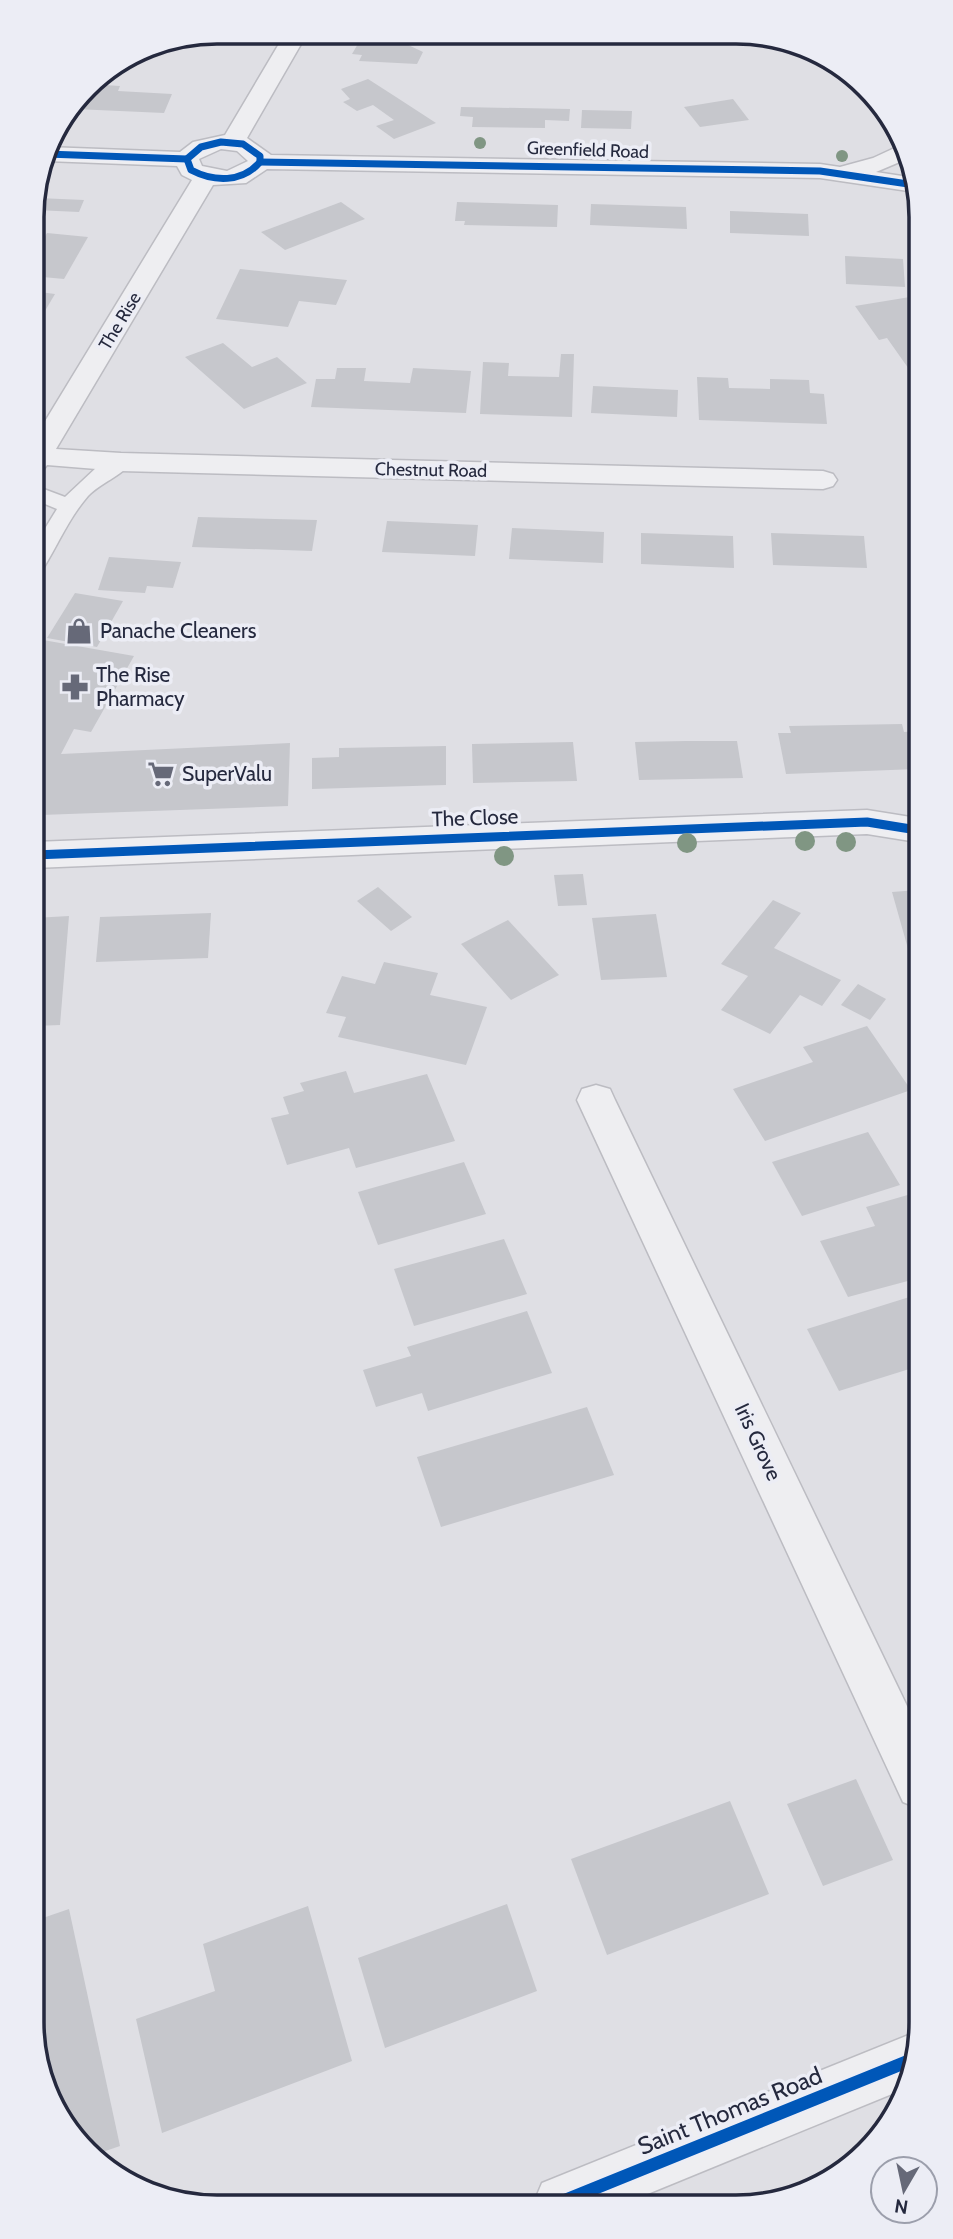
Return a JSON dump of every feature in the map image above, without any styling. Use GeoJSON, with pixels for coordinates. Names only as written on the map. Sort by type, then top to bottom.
{"type":"FeatureCollection","features":[{"type":"Feature","properties":{"kind":"street"},"geometry":{"type":"LineString","coordinates":[[233,142],[290,44]]}},
{"type":"Feature","properties":{"kind":"street"},"geometry":{"type":"LineString","coordinates":[[56,153],[187,159],[198,148],[233,142],[251,147],[260,156],[260,162],[256,168],[240,176],[206,177],[191,170],[187,159]]}},
{"type":"Feature","properties":{"kind":"street","name":"Greenfield Road"},"geometry":{"type":"LineString","coordinates":[[820,172],[880,164],[897,155]]}},
{"type":"Feature","properties":{"kind":"street","name":"Greenfield Road"},"geometry":{"type":"LineString","coordinates":[[260,162],[820,172],[906,184]]}},
{"type":"Feature","properties":{"kind":"street","name":"The Rise"},"geometry":{"type":"LineString","coordinates":[[44,447],[206,177]]}},
{"type":"Feature","properties":{"kind":"street","name":"Chestnut Road"},"geometry":{"type":"LineString","coordinates":[[44,460],[823,480]]}},
{"type":"Feature","properties":{"kind":"street","name":"The Close"},"geometry":{"type":"LineString","coordinates":[[44,855],[867,822],[909,829]]}},
{"type":"Feature","properties":{"kind":"street","name":"Iris Grove"},"geometry":{"type":"LineString","coordinates":[[596,1100],[909,1762]]}},
{"type":"Feature","properties":{"kind":"street","name":"Saint Thomas Road"},"geometry":{"type":"LineString","coordinates":[[578,2195],[904,2063]]}},
{"type":"Feature","properties":{"kind":"lane"},"geometry":{"type":"LineString","coordinates":[[44,548],[69,506],[88,481],[121,462]]}},
{"type":"Feature","properties":{"kind":"lane"},"geometry":{"type":"LineString","coordinates":[[44,496],[69,506]]}},
{"type":"Feature","properties":{"kind":"building"},"geometry":{"type":"Polygon","coordinates":[[[358,44],[406,44],[423,52],[417,64],[359,61],[362,55],[352,54],[358,44]]]}},
{"type":"Feature","properties":{"kind":"building"},"geometry":{"type":"Polygon","coordinates":[[[368,79],[436,123],[394,139],[376,126],[394,120],[373,105],[357,111],[343,102],[350,99],[341,89],[368,79]]]}},
{"type":"Feature","properties":{"kind":"building"},"geometry":{"type":"Polygon","coordinates":[[[105,85],[120,86],[118,91],[172,94],[164,113],[81,109],[105,85]]]}},
{"type":"Feature","properties":{"kind":"building"},"geometry":{"type":"Polygon","coordinates":[[[733,99],[749,120],[700,127],[684,107],[733,99]]]}},
{"type":"Feature","properties":{"kind":"building"},"geometry":{"type":"Polygon","coordinates":[[[461,107],[570,109],[569,121],[545,120],[545,128],[472,127],[473,117],[460,116],[461,107]]]}},
{"type":"Feature","properties":{"kind":"building"},"geometry":{"type":"Polygon","coordinates":[[[582,110],[632,111],[631,129],[581,128],[582,110]]]}},
{"type":"Feature","properties":{"kind":"building"},"geometry":{"type":"Polygon","coordinates":[[[45,198],[84,200],[79,212],[44,210],[45,198]]]}},
{"type":"Feature","properties":{"kind":"building"},"geometry":{"type":"Polygon","coordinates":[[[341,202],[365,219],[285,250],[261,232],[341,202]]]}},
{"type":"Feature","properties":{"kind":"building"},"geometry":{"type":"Polygon","coordinates":[[[457,202],[558,205],[557,227],[464,225],[465,221],[455,221],[457,202]]]}},
{"type":"Feature","properties":{"kind":"building"},"geometry":{"type":"Polygon","coordinates":[[[591,204],[686,207],[687,229],[590,225],[591,204]]]}},
{"type":"Feature","properties":{"kind":"building"},"geometry":{"type":"Polygon","coordinates":[[[730,211],[808,214],[809,236],[730,233],[730,211]]]}},
{"type":"Feature","properties":{"kind":"building"},"geometry":{"type":"Polygon","coordinates":[[[47,233],[88,237],[64,279],[44,277],[44,238],[47,233]]]}},
{"type":"Feature","properties":{"kind":"building"},"geometry":{"type":"Polygon","coordinates":[[[845,256],[903,259],[905,287],[846,284],[845,256]]]}},
{"type":"Feature","properties":{"kind":"building"},"geometry":{"type":"Polygon","coordinates":[[[240,269],[347,280],[336,305],[299,301],[288,327],[216,319],[240,269]]]}},
{"type":"Feature","properties":{"kind":"building"},"geometry":{"type":"Polygon","coordinates":[[[44,293],[55,294],[44,313],[44,293]]]}},
{"type":"Feature","properties":{"kind":"building"},"geometry":{"type":"Polygon","coordinates":[[[909,297],[909,369],[887,338],[879,340],[855,306],[909,297]]]}},
{"type":"Feature","properties":{"kind":"building"},"geometry":{"type":"Polygon","coordinates":[[[223,343],[252,367],[277,357],[307,383],[244,409],[185,357],[223,343]]]}},
{"type":"Feature","properties":{"kind":"building"},"geometry":{"type":"Polygon","coordinates":[[[561,354],[574,354],[572,417],[480,414],[483,362],[509,363],[508,376],[559,377],[561,354]]]}},
{"type":"Feature","properties":{"kind":"building"},"geometry":{"type":"Polygon","coordinates":[[[337,368],[366,368],[364,381],[410,383],[413,368],[471,371],[466,413],[311,407],[316,379],[335,379],[337,368]]]}},
{"type":"Feature","properties":{"kind":"building"},"geometry":{"type":"Polygon","coordinates":[[[697,377],[728,378],[729,388],[770,389],[770,379],[809,380],[810,393],[824,394],[827,424],[699,420],[697,377]]]}},
{"type":"Feature","properties":{"kind":"building"},"geometry":{"type":"Polygon","coordinates":[[[593,386],[678,390],[677,417],[591,413],[593,386]]]}},
{"type":"Feature","properties":{"kind":"building"},"geometry":{"type":"Polygon","coordinates":[[[198,517],[317,520],[312,551],[192,547],[198,517]]]}},
{"type":"Feature","properties":{"kind":"building"},"geometry":{"type":"Polygon","coordinates":[[[387,521],[478,525],[475,556],[382,552],[387,521]]]}},
{"type":"Feature","properties":{"kind":"building"},"geometry":{"type":"Polygon","coordinates":[[[512,528],[604,532],[603,563],[509,559],[512,528]]]}},
{"type":"Feature","properties":{"kind":"building"},"geometry":{"type":"Polygon","coordinates":[[[641,533],[733,536],[734,568],[641,564],[641,533]]]}},
{"type":"Feature","properties":{"kind":"building"},"geometry":{"type":"Polygon","coordinates":[[[771,533],[864,536],[867,568],[773,565],[771,533]]]}},
{"type":"Feature","properties":{"kind":"building"},"geometry":{"type":"Polygon","coordinates":[[[109,557],[181,562],[173,588],[147,586],[145,593],[98,590],[109,557]]]}},
{"type":"Feature","properties":{"kind":"building"},"geometry":{"type":"Polygon","coordinates":[[[75,593],[123,601],[97,647],[47,638],[75,593]]]}},
{"type":"Feature","properties":{"kind":"building","name":"SuperValu"},"geometry":{"type":"Polygon","coordinates":[[[44,640],[134,656],[91,732],[74,729],[61,754],[290,743],[288,806],[44,815],[44,640]]]}},
{"type":"Feature","properties":{"kind":"building"},"geometry":{"type":"Polygon","coordinates":[[[902,724],[904,732],[909,732],[909,769],[786,774],[778,733],[791,733],[789,726],[902,724]]]}},
{"type":"Feature","properties":{"kind":"building"},"geometry":{"type":"Polygon","coordinates":[[[737,741],[743,778],[639,780],[635,742],[737,741]]]}},
{"type":"Feature","properties":{"kind":"building"},"geometry":{"type":"Polygon","coordinates":[[[573,742],[577,781],[473,783],[472,744],[573,742]]]}},
{"type":"Feature","properties":{"kind":"building"},"geometry":{"type":"Polygon","coordinates":[[[446,746],[446,785],[312,789],[312,758],[339,757],[339,748],[446,746]]]}},
{"type":"Feature","properties":{"kind":"building"},"geometry":{"type":"Polygon","coordinates":[[[583,874],[587,905],[558,906],[554,875],[583,874]]]}},
{"type":"Feature","properties":{"kind":"building"},"geometry":{"type":"Polygon","coordinates":[[[378,887],[412,917],[391,931],[357,901],[378,887]]]}},
{"type":"Feature","properties":{"kind":"building"},"geometry":{"type":"Polygon","coordinates":[[[909,891],[909,952],[892,892],[909,891]]]}},
{"type":"Feature","properties":{"kind":"building"},"geometry":{"type":"Polygon","coordinates":[[[773,900],[801,913],[774,948],[841,980],[822,1006],[800,995],[770,1034],[721,1010],[748,976],[721,964],[773,900]]]}},
{"type":"Feature","properties":{"kind":"building"},"geometry":{"type":"Polygon","coordinates":[[[211,913],[208,958],[96,962],[100,917],[211,913]]]}},
{"type":"Feature","properties":{"kind":"building"},"geometry":{"type":"Polygon","coordinates":[[[656,914],[667,977],[601,980],[592,918],[656,914]]]}},
{"type":"Feature","properties":{"kind":"building"},"geometry":{"type":"Polygon","coordinates":[[[69,916],[60,1025],[44,1026],[44,917],[69,916]]]}},
{"type":"Feature","properties":{"kind":"building"},"geometry":{"type":"Polygon","coordinates":[[[508,920],[559,975],[511,1000],[461,944],[508,920]]]}},
{"type":"Feature","properties":{"kind":"building"},"geometry":{"type":"Polygon","coordinates":[[[384,962],[438,973],[430,995],[487,1007],[466,1065],[338,1037],[346,1017],[326,1013],[342,976],[375,984],[384,962]]]}},
{"type":"Feature","properties":{"kind":"building"},"geometry":{"type":"Polygon","coordinates":[[[858,984],[886,999],[870,1020],[841,1005],[858,984]]]}},
{"type":"Feature","properties":{"kind":"building"},"geometry":{"type":"Polygon","coordinates":[[[867,1026],[909,1091],[765,1141],[733,1089],[813,1062],[803,1047],[867,1026]]]}},
{"type":"Feature","properties":{"kind":"building"},"geometry":{"type":"Polygon","coordinates":[[[346,1071],[354,1093],[427,1074],[455,1141],[356,1168],[349,1148],[287,1165],[271,1118],[289,1114],[283,1097],[304,1091],[300,1083],[346,1071]]]}},
{"type":"Feature","properties":{"kind":"building"},"geometry":{"type":"Polygon","coordinates":[[[868,1132],[900,1185],[802,1216],[772,1162],[868,1132]]]}},
{"type":"Feature","properties":{"kind":"building"},"geometry":{"type":"Polygon","coordinates":[[[464,1162],[486,1214],[378,1245],[358,1192],[464,1162]]]}},
{"type":"Feature","properties":{"kind":"building"},"geometry":{"type":"Polygon","coordinates":[[[909,1195],[909,1281],[848,1297],[820,1241],[875,1226],[866,1207],[909,1195]]]}},
{"type":"Feature","properties":{"kind":"building"},"geometry":{"type":"Polygon","coordinates":[[[504,1239],[527,1294],[414,1326],[394,1269],[504,1239]]]}},
{"type":"Feature","properties":{"kind":"building"},"geometry":{"type":"Polygon","coordinates":[[[909,1297],[909,1369],[839,1391],[807,1329],[909,1297]]]}},
{"type":"Feature","properties":{"kind":"building"},"geometry":{"type":"Polygon","coordinates":[[[527,1311],[552,1373],[428,1411],[422,1393],[376,1407],[363,1370],[411,1356],[407,1347],[527,1311]]]}},
{"type":"Feature","properties":{"kind":"building"},"geometry":{"type":"Polygon","coordinates":[[[587,1407],[614,1475],[441,1527],[417,1457],[587,1407]]]}},
{"type":"Feature","properties":{"kind":"building"},"geometry":{"type":"Polygon","coordinates":[[[856,1779],[893,1860],[823,1886],[787,1804],[856,1779]]]}},
{"type":"Feature","properties":{"kind":"building"},"geometry":{"type":"Polygon","coordinates":[[[730,1801],[769,1894],[607,1955],[571,1859],[730,1801]]]}},
{"type":"Feature","properties":{"kind":"building"},"geometry":{"type":"Polygon","coordinates":[[[507,1904],[537,1991],[385,2048],[358,1958],[507,1904]]]}},
{"type":"Feature","properties":{"kind":"building"},"geometry":{"type":"Polygon","coordinates":[[[308,1906],[352,2061],[162,2133],[136,2019],[215,1991],[203,1944],[308,1906]]]}},
{"type":"Feature","properties":{"kind":"building"},"geometry":{"type":"Polygon","coordinates":[[[69,1909],[120,2146],[103,2152],[94,2145],[67,2109],[50,2067],[44,2022],[44,1918],[69,1909]]]}},
{"type":"Feature","properties":{"kind":"cycle path"},"geometry":{"type":"LineString","coordinates":[[221,142],[243,144],[260,156],[260,162],[246,174],[227,179],[208,177],[191,170],[187,159],[193,152],[206,145],[221,142]]}},
{"type":"Feature","properties":{"kind":"cycle path"},"geometry":{"type":"LineString","coordinates":[[56,154],[187,159]]}},
{"type":"Feature","properties":{"kind":"cycle path"},"geometry":{"type":"LineString","coordinates":[[260,162],[820,171],[906,184]]}},
{"type":"Feature","properties":{"kind":"cycle path"},"geometry":{"type":"LineString","coordinates":[[44,855],[867,822],[909,829]]}},
{"type":"Feature","properties":{"kind":"cycle path"},"geometry":{"type":"LineString","coordinates":[[578,2195],[904,2063]]}},
{"type":"Feature","properties":{"kind":"place","name":"Panache Cleaners"},"geometry":{"type":"Point","coordinates":[79,631]}},
{"type":"Feature","properties":{"kind":"place","name":"The Rise Pharmacy"},"geometry":{"type":"Point","coordinates":[75,687]}},
{"type":"Feature","properties":{"kind":"place","name":"SuperValu"},"geometry":{"type":"Point","coordinates":[161,774]}}]}
